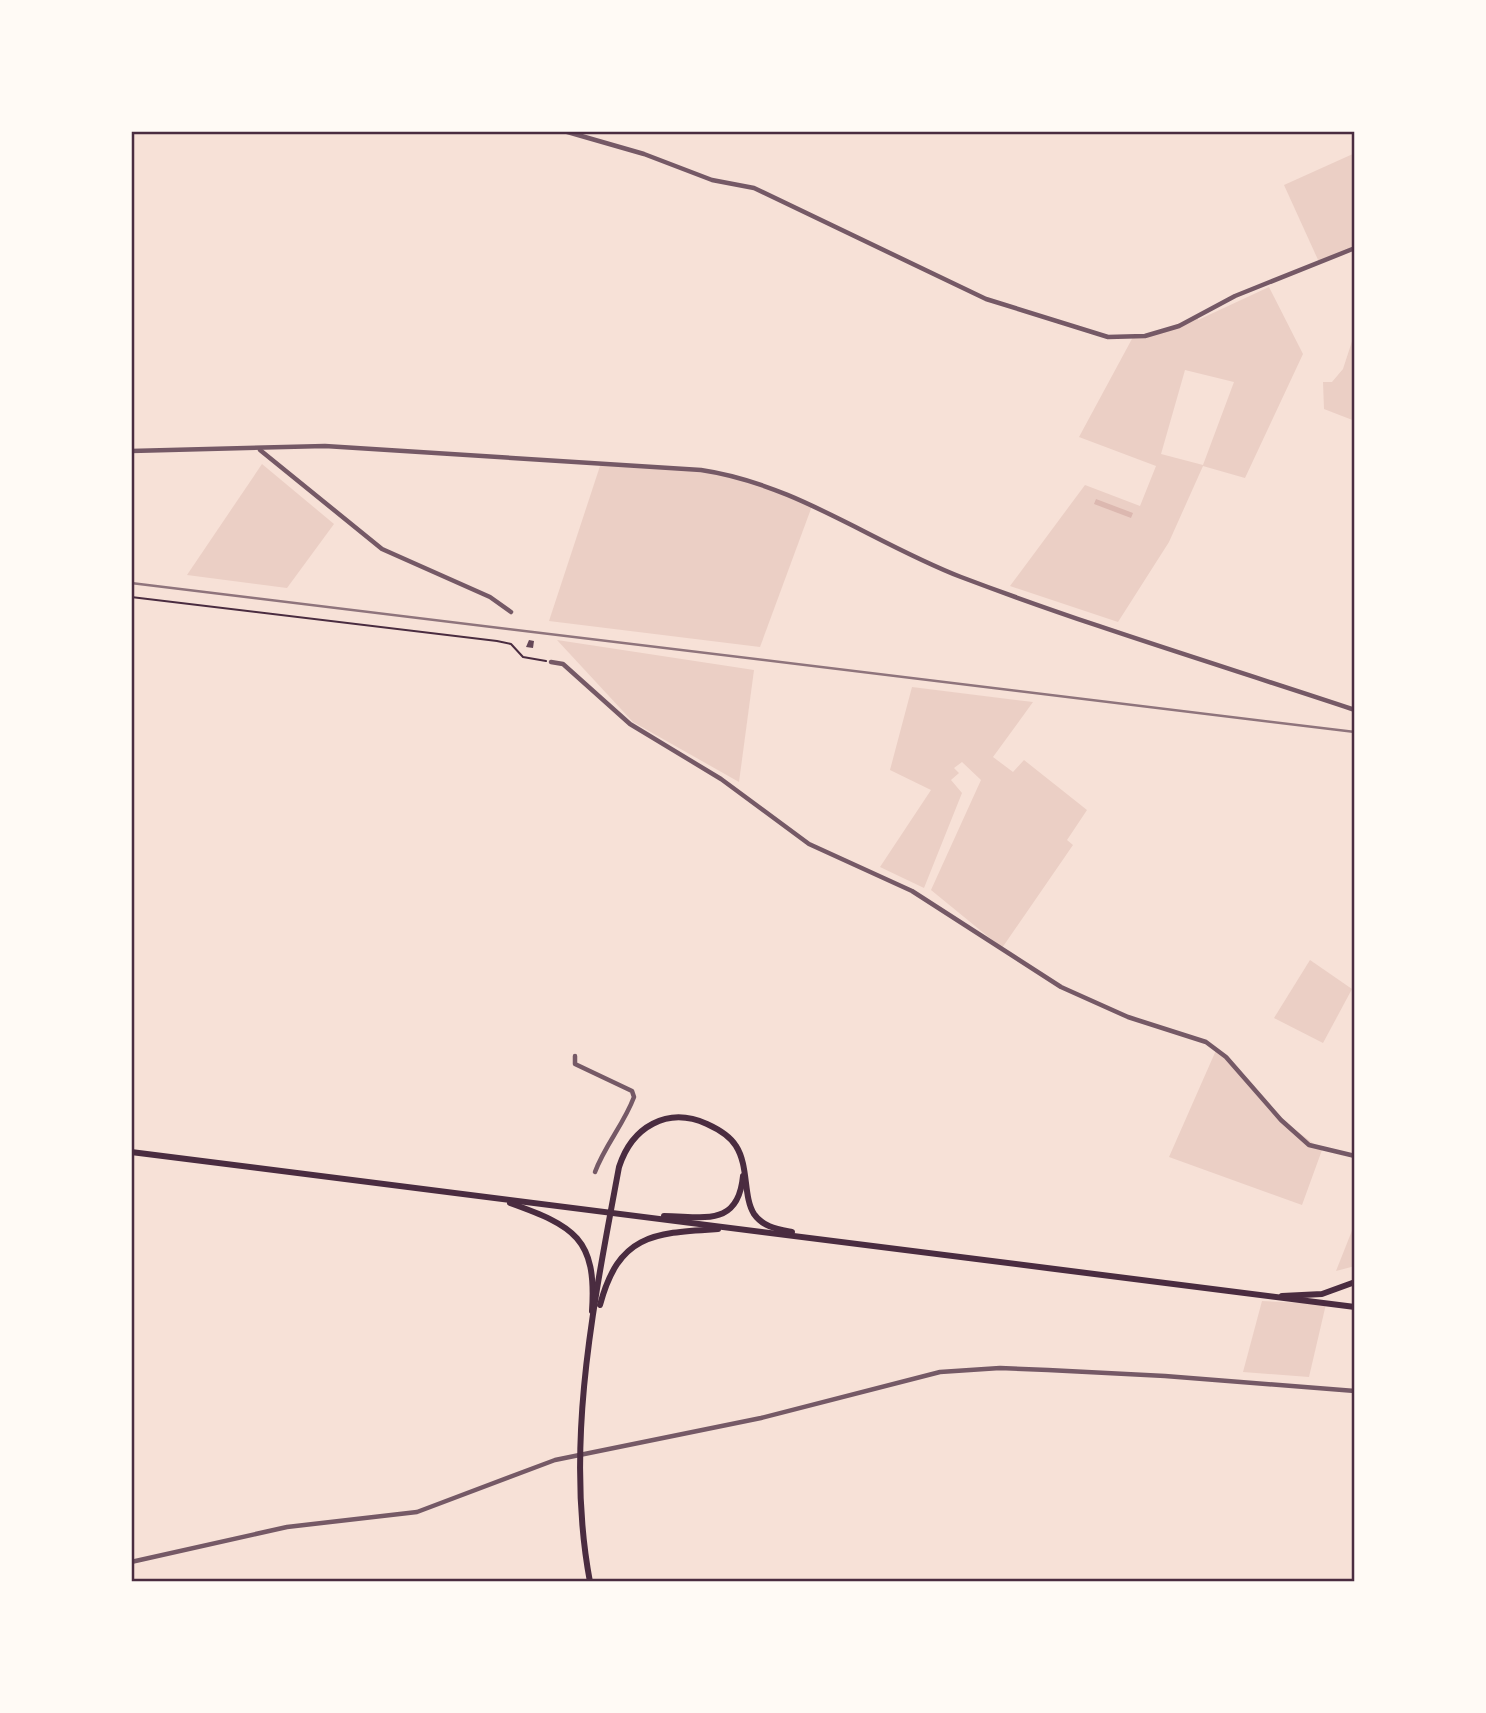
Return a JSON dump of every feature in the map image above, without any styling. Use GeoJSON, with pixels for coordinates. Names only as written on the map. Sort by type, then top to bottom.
{"type":"FeatureCollection","features":[{"type":"Feature","properties":{"kind":"main road"},"geometry":{"type":"LineString","coordinates":[[590,1582],[582,1533],[580,1447],[593,1326],[614,1199],[626,1148],[645,1128],[665,1117],[687,1117],[718,1129],[737,1148],[749,1201],[757,1217],[772,1228],[818,1240]]}},
{"type":"Feature","properties":{"kind":"main road"},"geometry":{"type":"LineString","coordinates":[[131,1152],[1240,1295],[1355,1307]]}},
{"type":"Feature","properties":{"kind":"main road"},"geometry":{"type":"LineString","coordinates":[[638,1216],[706,1218],[721,1215],[736,1203],[744,1171]]}},
{"type":"Feature","properties":{"kind":"main road"},"geometry":{"type":"LineString","coordinates":[[500,1199],[554,1220],[567,1228],[586,1250],[594,1278],[593,1326]]}},
{"type":"Feature","properties":{"kind":"main road"},"geometry":{"type":"LineString","coordinates":[[593,1326],[607,1278],[621,1258],[640,1244],[653,1236],[676,1230],[736,1228]]}},
{"type":"Feature","properties":{"kind":"main road"},"geometry":{"type":"LineString","coordinates":[[1240,1295],[1322,1294],[1355,1282]]}},
{"type":"Feature","properties":{"kind":"street"},"geometry":{"type":"LineString","coordinates":[[564,131],[644,154],[712,180],[754,188],[986,299],[1108,337],[1145,336],[1179,326],[1235,296],[1355,248]]}},
{"type":"Feature","properties":{"kind":"street"},"geometry":{"type":"LineString","coordinates":[[131,451],[337,447],[701,470],[738,476],[790,494],[871,537],[960,576],[1355,710]]}},
{"type":"Feature","properties":{"kind":"street"},"geometry":{"type":"LineString","coordinates":[[260,450],[382,549],[490,597],[511,612]]}},
{"type":"Feature","properties":{"kind":"street"},"geometry":{"type":"LineString","coordinates":[[551,662],[563,664],[630,724],[721,779],[809,844],[912,891],[1061,987],[1128,1017],[1206,1042],[1226,1057],[1281,1120],[1309,1144],[1355,1156]]}},
{"type":"Feature","properties":{"kind":"street"},"geometry":{"type":"LineString","coordinates":[[575,1056],[575,1064],[632,1091],[634,1097],[623,1122],[604,1147],[595,1172]]}},
{"type":"Feature","properties":{"kind":"street"},"geometry":{"type":"LineString","coordinates":[[131,1562],[287,1527],[417,1512],[555,1460],[761,1418],[940,1372],[1000,1368],[1074,1371],[1355,1391]]}},
{"type":"Feature","properties":{"kind":"path"},"geometry":{"type":"LineString","coordinates":[[131,597],[497,641],[511,644],[523,657],[551,662]]}},
{"type":"Feature","properties":{"kind":"shaded area"},"geometry":{"type":"Polygon","coordinates":[[[1355,153],[1355,249],[1319,262],[1284,185],[1355,153]]]}},
{"type":"Feature","properties":{"kind":"shaded area"},"geometry":{"type":"Polygon","coordinates":[[[1269,287],[1303,354],[1245,478],[1203,466],[1169,542],[1118,622],[1010,586],[1085,485],[1140,506],[1156,466],[1079,437],[1133,337],[1145,336],[1198,317],[1198,320],[1269,287]],[[1185,370],[1161,454],[1203,465],[1234,382],[1185,370]]]}},
{"type":"Feature","properties":{"kind":"shaded area"},"geometry":{"type":"Polygon","coordinates":[[[1355,332],[1355,421],[1324,409],[1323,382],[1332,382],[1343,369],[1355,332]]]}},
{"type":"Feature","properties":{"kind":"shaded area"},"geometry":{"type":"Polygon","coordinates":[[[601,463],[695,470],[748,479],[812,506],[760,647],[549,621],[601,463]]]}},
{"type":"Feature","properties":{"kind":"shaded area"},"geometry":{"type":"Polygon","coordinates":[[[262,464],[334,524],[287,588],[187,575],[262,464]]]}},
{"type":"Feature","properties":{"kind":"shaded area"},"geometry":{"type":"Polygon","coordinates":[[[1096,499],[1133,513],[1131,518],[1094,504],[1096,499]]]}},
{"type":"Feature","properties":{"kind":"shaded area"},"geometry":{"type":"Polygon","coordinates":[[[557,640],[754,670],[739,782],[633,722],[557,640]]]}},
{"type":"Feature","properties":{"kind":"shaded area"},"geometry":{"type":"Polygon","coordinates":[[[912,687],[1033,702],[993,757],[1013,772],[1024,760],[1087,810],[1067,840],[1073,845],[1002,948],[931,890],[981,780],[962,762],[954,768],[959,773],[951,780],[962,793],[924,888],[880,867],[931,790],[890,770],[912,687]]]}},
{"type":"Feature","properties":{"kind":"shaded area"},"geometry":{"type":"Polygon","coordinates":[[[1310,960],[1352,989],[1323,1043],[1274,1018],[1310,960]]]}},
{"type":"Feature","properties":{"kind":"shaded area"},"geometry":{"type":"Polygon","coordinates":[[[1217,1048],[1277,1116],[1322,1150],[1302,1205],[1169,1157],[1217,1048]]]}},
{"type":"Feature","properties":{"kind":"shaded area"},"geometry":{"type":"Polygon","coordinates":[[[1355,1223],[1355,1266],[1336,1271],[1355,1223]]]}},
{"type":"Feature","properties":{"kind":"shaded area"},"geometry":{"type":"Polygon","coordinates":[[[1262,1301],[1326,1304],[1309,1377],[1243,1372],[1262,1301]]]}},
{"type":"Feature","properties":{"kind":"building"},"geometry":{"type":"Polygon","coordinates":[[[529,640],[534,641],[533,648],[526,647],[529,640]]]}},
{"type":"Feature","properties":{"kind":"railway"},"geometry":{"type":"LineString","coordinates":[[131,583],[1355,732]]}}]}
